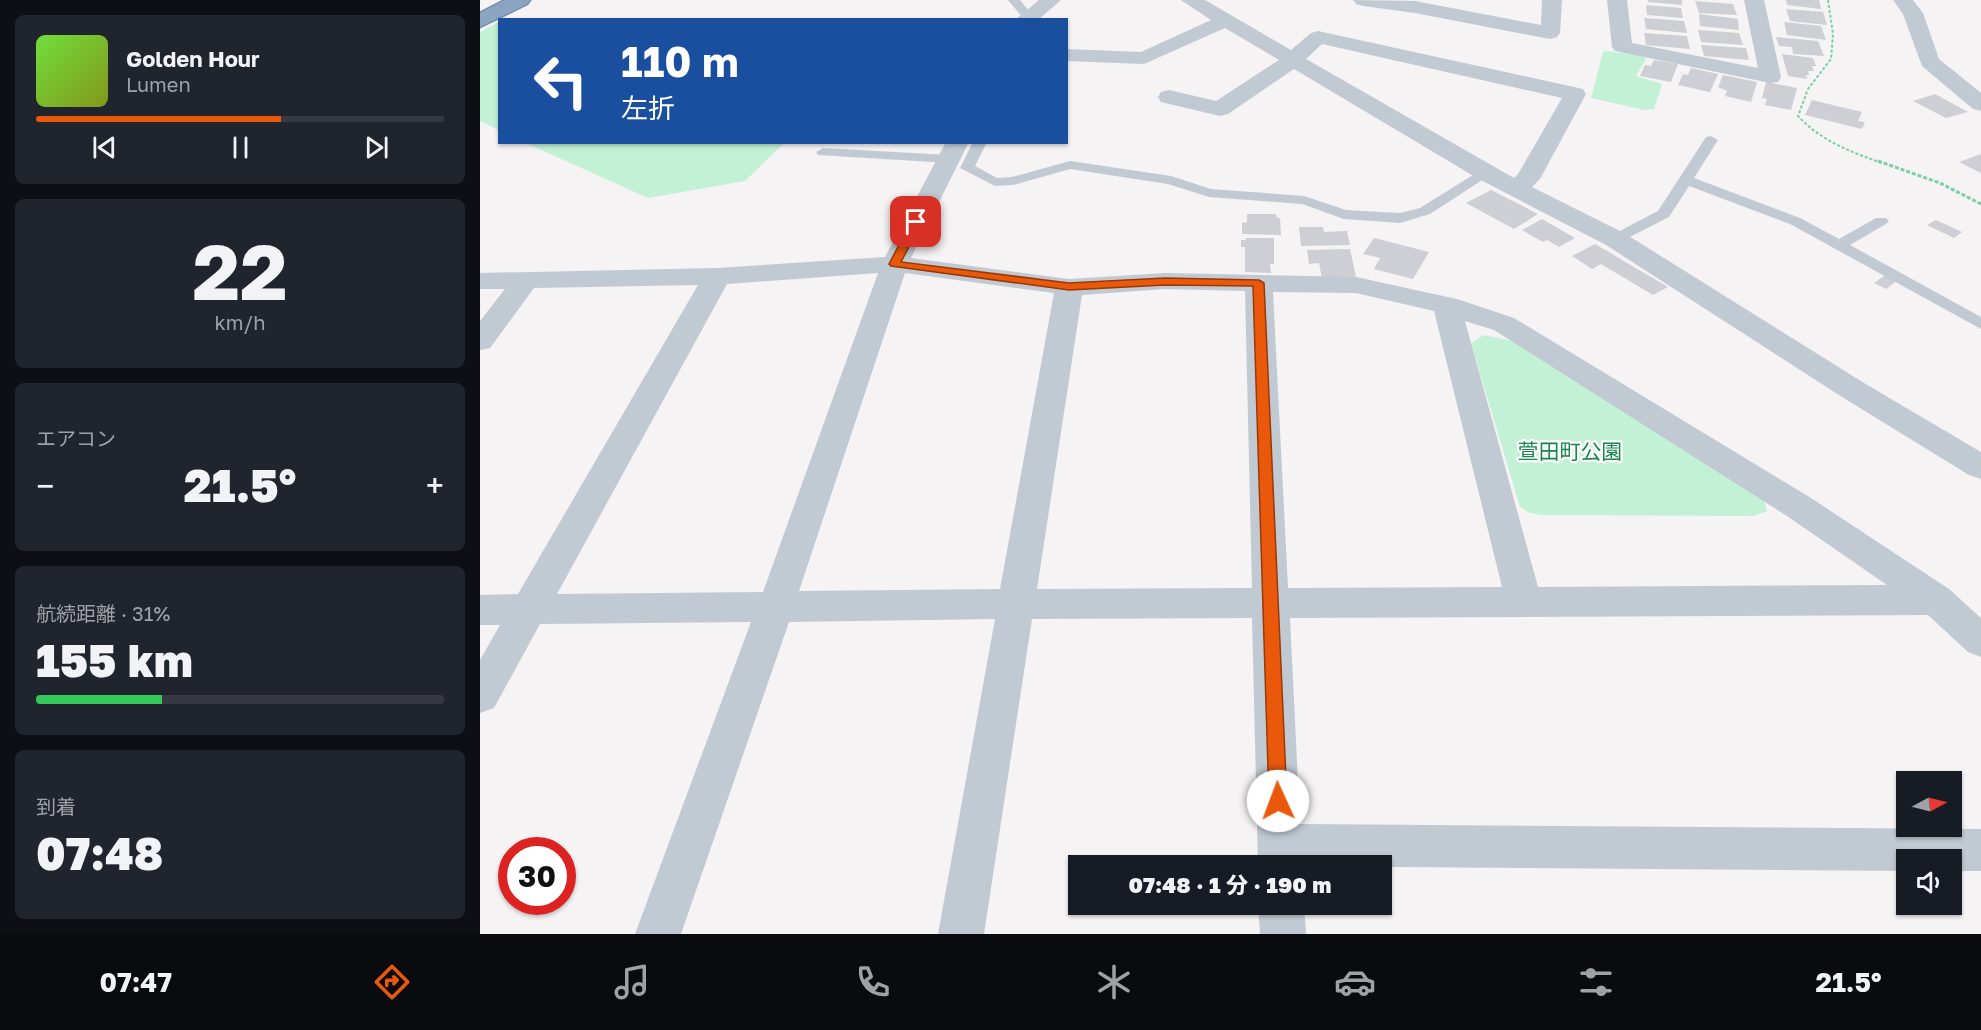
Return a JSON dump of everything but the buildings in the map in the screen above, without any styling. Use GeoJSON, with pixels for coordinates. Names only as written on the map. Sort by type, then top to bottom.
{"type":"FeatureCollection","features":[{"type":"Feature","properties":{"kind":"highway"},"geometry":{"type":"LineString","coordinates":[[480,21],[520,0]]}},
{"type":"Feature","properties":{"kind":"street"},"geometry":{"type":"LineString","coordinates":[[1026,18],[1051,0]]}},
{"type":"Feature","properties":{"kind":"street"},"geometry":{"type":"LineString","coordinates":[[1191,0],[1486,173],[1616,239],[1853,390],[1981,467]]}},
{"type":"Feature","properties":{"kind":"street"},"geometry":{"type":"LineString","coordinates":[[1363,0],[1415,7],[1550,33],[1552,0]]}},
{"type":"Feature","properties":{"kind":"street"},"geometry":{"type":"LineString","coordinates":[[1617,0],[1622,47],[1770,77],[1754,0]]}},
{"type":"Feature","properties":{"kind":"street"},"geometry":{"type":"LineString","coordinates":[[1903,0],[1912,13],[1929,62],[1981,104]]}},
{"type":"Feature","properties":{"kind":"street"},"geometry":{"type":"LineString","coordinates":[[1068,55],[1144,58],[1227,20]]}},
{"type":"Feature","properties":{"kind":"street"},"geometry":{"type":"LineString","coordinates":[[1170,97],[1220,109],[1293,60],[1318,37],[1575,94],[1528,179],[1516,187]]}},
{"type":"Feature","properties":{"kind":"street"},"geometry":{"type":"LineString","coordinates":[[658,934],[776,606],[894,264],[953,151]]}},
{"type":"Feature","properties":{"kind":"street"},"geometry":{"type":"LineString","coordinates":[[480,281],[524,282],[717,276],[894,264],[1069,286],[1165,281],[1356,285],[1448,305],[1504,324],[1799,507],[1936,600],[1981,641]]}},
{"type":"Feature","properties":{"kind":"street"},"geometry":{"type":"LineString","coordinates":[[480,696],[717,276]]}},
{"type":"Feature","properties":{"kind":"street"},"geometry":{"type":"LineString","coordinates":[[480,340],[524,282]]}},
{"type":"Feature","properties":{"kind":"street"},"geometry":{"type":"LineString","coordinates":[[1259,283],[1280,855],[1981,850]]}},
{"type":"Feature","properties":{"kind":"street"},"geometry":{"type":"LineString","coordinates":[[961,934],[1069,286]]}},
{"type":"Feature","properties":{"kind":"street"},"geometry":{"type":"LineString","coordinates":[[1448,305],[1524,603]]}},
{"type":"Feature","properties":{"kind":"street"},"geometry":{"type":"LineString","coordinates":[[480,610],[1017,604],[1936,600]]}},
{"type":"Feature","properties":{"kind":"street"},"geometry":{"type":"LineString","coordinates":[[1282,915],[1283,934]]}},
{"type":"Feature","properties":{"kind":"lane"},"geometry":{"type":"LineString","coordinates":[[1014,0],[1026,18]]}},
{"type":"Feature","properties":{"kind":"lane"},"geometry":{"type":"LineString","coordinates":[[1616,239],[1664,214],[1711,140]]}},
{"type":"Feature","properties":{"kind":"lane"},"geometry":{"type":"LineString","coordinates":[[979,144],[967,168],[995,182],[1013,181],[1070,165],[1171,180],[1209,193],[1304,200],[1344,214],[1400,218],[1425,211],[1486,173]]}},
{"type":"Feature","properties":{"kind":"lane"},"geometry":{"type":"LineString","coordinates":[[823,152],[953,151]]}},
{"type":"Feature","properties":{"kind":"lane"},"geometry":{"type":"LineString","coordinates":[[1685,180],[1796,221],[1981,324]]}},
{"type":"Feature","properties":{"kind":"lane"},"geometry":{"type":"LineString","coordinates":[[1839,245],[1881,221]]}},
{"type":"Feature","properties":{"kind":"path"},"geometry":{"type":"LineString","coordinates":[[1828,0],[1833,27],[1833,49],[1828,65],[1809,88],[1800,110],[1798,116],[1804,125],[1819,137],[1839,147],[1940,183],[1981,204]]}},
{"type":"Feature","properties":{"kind":"green space"},"geometry":{"type":"Polygon","coordinates":[[[498,23],[498,130],[480,121],[480,32],[498,23]]]}},
{"type":"Feature","properties":{"kind":"green space"},"geometry":{"type":"Polygon","coordinates":[[[1603,52],[1643,56],[1646,59],[1636,76],[1662,84],[1654,109],[1644,110],[1591,98],[1603,52]]]}},
{"type":"Feature","properties":{"kind":"green space"},"geometry":{"type":"Polygon","coordinates":[[[528,144],[783,144],[745,181],[648,198],[528,144]]]}},
{"type":"Feature","properties":{"kind":"green space","name":"萱田町公園"},"geometry":{"type":"Polygon","coordinates":[[[1484,335],[1513,341],[1763,498],[1767,511],[1754,516],[1542,515],[1530,513],[1520,507],[1471,343],[1484,335]]]}},
{"type":"Feature","properties":{"kind":"route"},"geometry":{"type":"LineString","coordinates":[[916,222],[894,264],[1069,286],[1165,281],[1259,283],[1278,801]]}}]}
